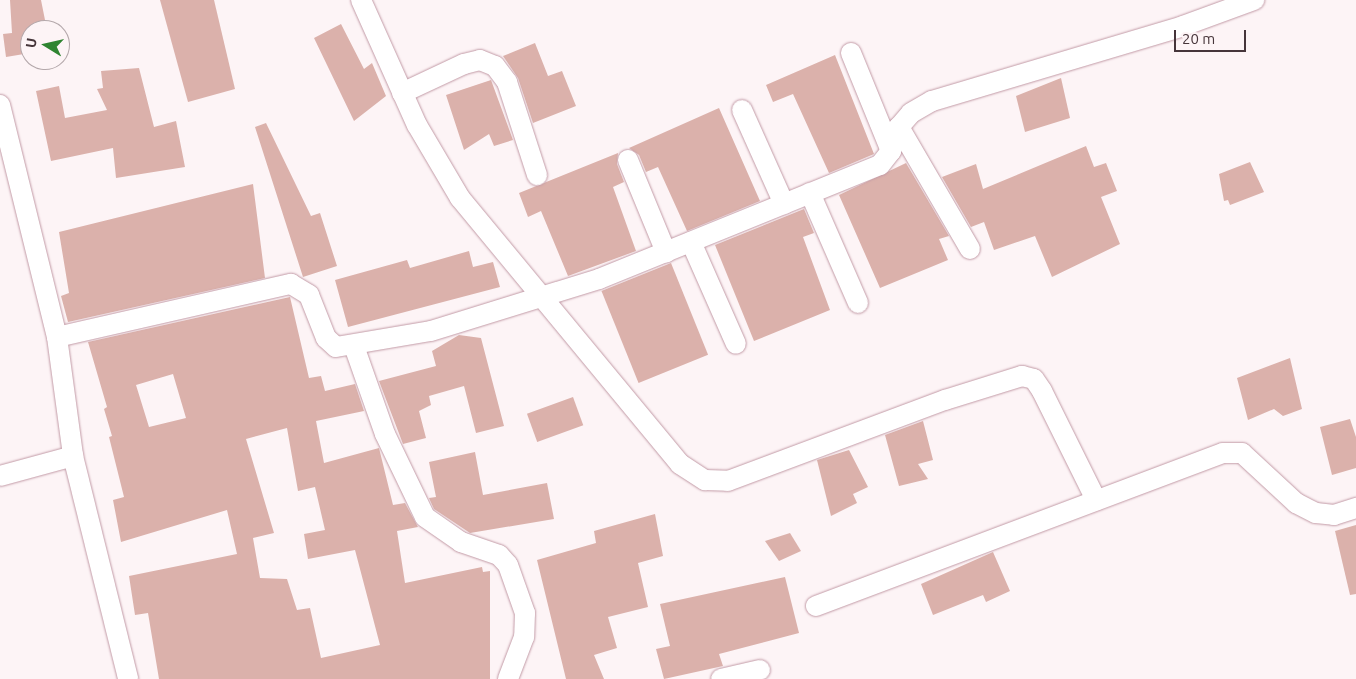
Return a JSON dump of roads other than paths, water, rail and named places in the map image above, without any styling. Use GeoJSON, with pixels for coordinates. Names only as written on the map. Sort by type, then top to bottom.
{"type":"FeatureCollection","features":[{"type":"Feature","properties":{"kind":"street"},"geometry":{"type":"LineString","coordinates":[[361,0],[402,93],[460,198],[538,295],[680,464],[705,480],[728,481],[945,400],[1022,376],[1034,379],[1042,391],[1096,500]]}},
{"type":"Feature","properties":{"kind":"street"},"geometry":{"type":"LineString","coordinates":[[57,337],[291,284],[309,294],[326,338],[336,347],[354,346],[431,331],[538,295],[571,289],[880,165],[891,151],[899,127],[911,113],[932,101],[1183,26],[1254,0]]}},
{"type":"Feature","properties":{"kind":"street"},"geometry":{"type":"LineString","coordinates":[[850,53],[891,151]]}},
{"type":"Feature","properties":{"kind":"street"},"geometry":{"type":"LineString","coordinates":[[402,93],[464,64],[480,60],[495,66],[507,82],[537,175]]}},
{"type":"Feature","properties":{"kind":"street"},"geometry":{"type":"LineString","coordinates":[[0,105],[57,337],[73,456],[128,679]]}},
{"type":"Feature","properties":{"kind":"street"},"geometry":{"type":"LineString","coordinates":[[742,110],[784,204]]}},
{"type":"Feature","properties":{"kind":"street"},"geometry":{"type":"LineString","coordinates":[[899,127],[970,249]]}},
{"type":"Feature","properties":{"kind":"street"},"geometry":{"type":"LineString","coordinates":[[628,160],[666,252]]}},
{"type":"Feature","properties":{"kind":"street"},"geometry":{"type":"LineString","coordinates":[[810,193],[858,303]]}},
{"type":"Feature","properties":{"kind":"street"},"geometry":{"type":"LineString","coordinates":[[691,242],[736,344]]}},
{"type":"Feature","properties":{"kind":"street"},"geometry":{"type":"LineString","coordinates":[[354,346],[385,434],[425,517],[453,538],[498,555],[508,565],[526,613],[524,637],[508,679]]}},
{"type":"Feature","properties":{"kind":"street"},"geometry":{"type":"LineString","coordinates":[[816,606],[1223,453],[1242,452],[1296,503],[1316,514],[1334,515],[1356,508]]}},
{"type":"Feature","properties":{"kind":"street"},"geometry":{"type":"LineString","coordinates":[[0,476],[73,456]]}},
{"type":"Feature","properties":{"kind":"street"},"geometry":{"type":"LineString","coordinates":[[722,679],[760,670]]}}]}
